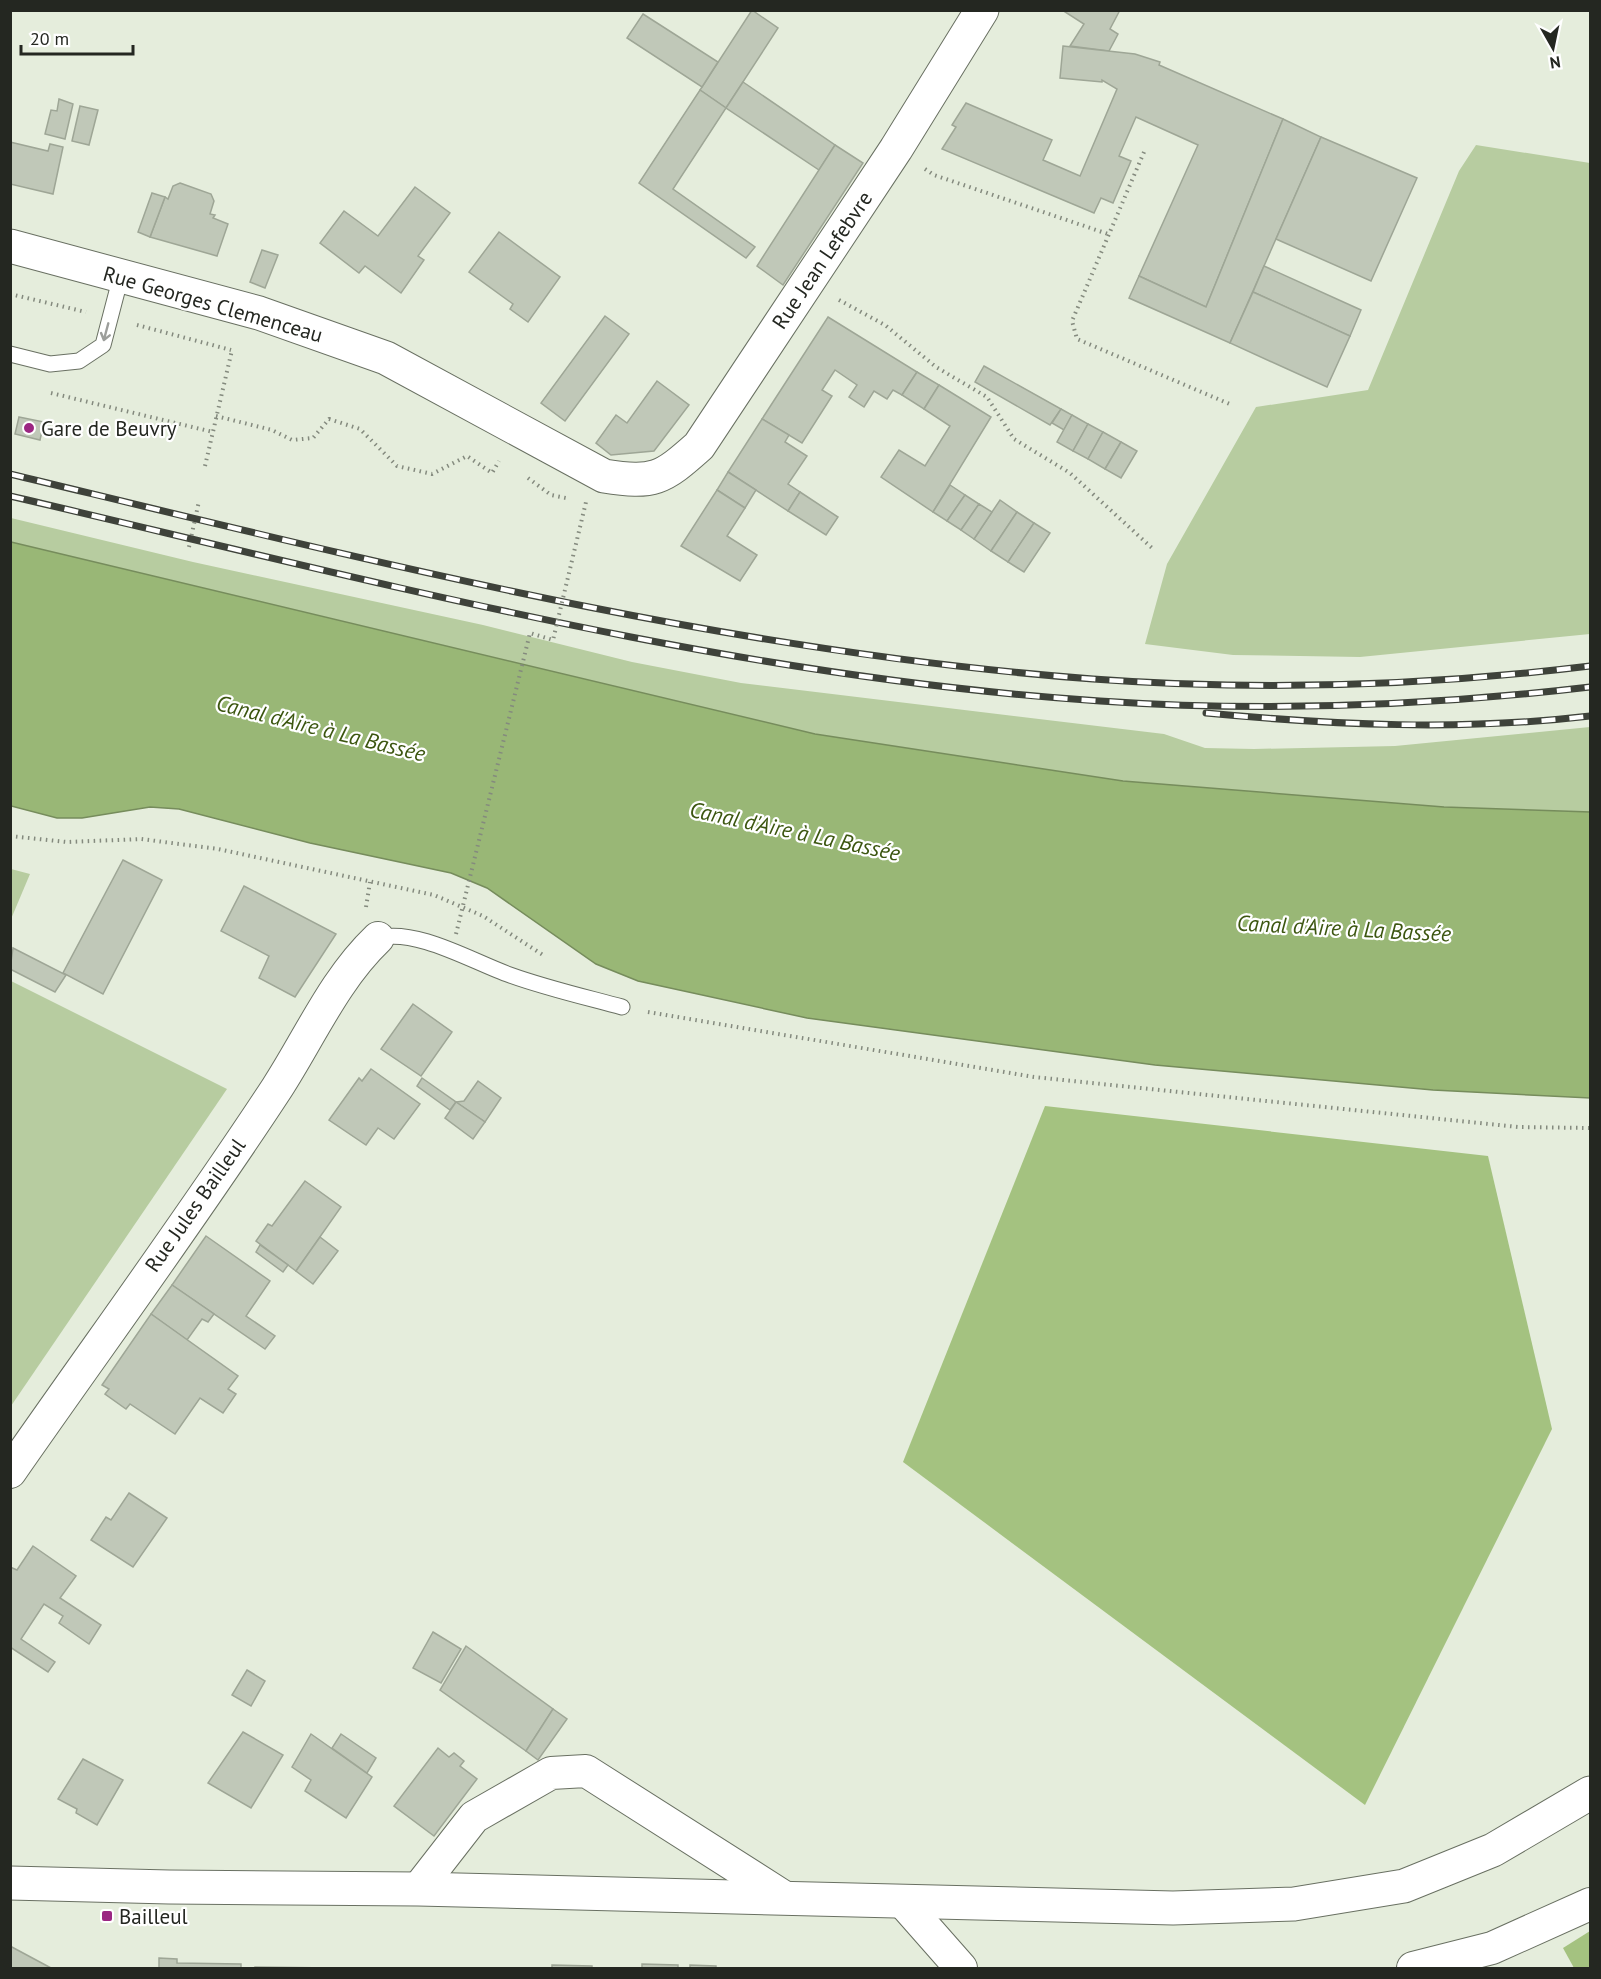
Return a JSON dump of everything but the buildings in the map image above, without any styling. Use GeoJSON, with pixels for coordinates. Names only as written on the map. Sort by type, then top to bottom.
{"type":"FeatureCollection","features":[{"type":"Feature","properties":{"kind":"street","name":"Rue Jean Lefebvre"},"geometry":{"type":"LineString","coordinates":[[638,481],[670,472],[699,446],[896,149],[982,10]]}},
{"type":"Feature","properties":{"kind":"street","name":"Rue Georges Clemenceau"},"geometry":{"type":"LineString","coordinates":[[10,246],[259,313],[386,358],[604,476],[638,481]]}},
{"type":"Feature","properties":{"kind":"street","name":"Rue Jules Bailleul"},"geometry":{"type":"LineString","coordinates":[[10,1472],[278,1086],[321,1013],[361,954],[378,938]]}},
{"type":"Feature","properties":{"kind":"street"},"geometry":{"type":"LineString","coordinates":[[418,1888],[474,1817],[551,1773],[586,1771],[784,1897]]}},
{"type":"Feature","properties":{"kind":"street"},"geometry":{"type":"LineString","coordinates":[[10,1883],[169,1887],[418,1888],[1173,1908],[1294,1904],[1404,1886],[1493,1850],[1590,1793]]}},
{"type":"Feature","properties":{"kind":"street"},"geometry":{"type":"LineString","coordinates":[[902,1901],[961,1968]]}},
{"type":"Feature","properties":{"kind":"street"},"geometry":{"type":"LineString","coordinates":[[1413,1968],[1492,1948],[1590,1904]]}},
{"type":"Feature","properties":{"kind":"lane"},"geometry":{"type":"LineString","coordinates":[[10,354],[50,364],[80,361],[103,345],[121,276]]}},
{"type":"Feature","properties":{"kind":"lane"},"geometry":{"type":"LineString","coordinates":[[378,938],[393,934],[446,949],[511,976],[622,1007]]}},
{"type":"Feature","properties":{"kind":"path"},"geometry":{"type":"LineString","coordinates":[[896,149],[934,175],[1108,234]]}},
{"type":"Feature","properties":{"kind":"path"},"geometry":{"type":"LineString","coordinates":[[1144,152],[1072,321],[1077,339],[1232,405]]}},
{"type":"Feature","properties":{"kind":"path"},"geometry":{"type":"LineString","coordinates":[[807,281],[885,325],[936,367],[987,397],[1014,439],[1070,473],[1152,548]]}},
{"type":"Feature","properties":{"kind":"path"},"geometry":{"type":"LineString","coordinates":[[205,466],[231,350],[259,313]]}},
{"type":"Feature","properties":{"kind":"path"},"geometry":{"type":"LineString","coordinates":[[39,361],[36,388],[213,432]]}},
{"type":"Feature","properties":{"kind":"path"},"geometry":{"type":"LineString","coordinates":[[216,416],[272,430],[292,440],[313,438],[328,419],[360,429],[397,466],[432,474],[467,456],[492,473],[523,432]]}},
{"type":"Feature","properties":{"kind":"path"},"geometry":{"type":"LineString","coordinates":[[189,547],[199,501]]}},
{"type":"Feature","properties":{"kind":"path"},"geometry":{"type":"LineString","coordinates":[[456,934],[530,633],[553,640],[586,502]]}},
{"type":"Feature","properties":{"kind":"path"},"geometry":{"type":"LineString","coordinates":[[10,836],[67,842],[141,839],[218,849],[434,895],[483,916],[552,962]]}},
{"type":"Feature","properties":{"kind":"path"},"geometry":{"type":"LineString","coordinates":[[622,1007],[1034,1077],[1518,1127],[1590,1128]]}},
{"type":"Feature","properties":{"kind":"shaded area"},"geometry":{"type":"Polygon","coordinates":[[[1476,145],[1590,163],[1590,634],[1360,657],[1233,655],[1145,644],[1167,564],[1256,407],[1368,390],[1459,171],[1476,145]]]}},
{"type":"Feature","properties":{"kind":"shaded area"},"geometry":{"type":"Polygon","coordinates":[[[11,518],[193,562],[483,625],[632,662],[741,683],[1164,734],[1205,748],[1395,746],[1590,727],[1590,812],[1444,807],[1123,781],[815,734],[11,542],[11,518]]]}},
{"type":"Feature","properties":{"kind":"shaded area"},"geometry":{"type":"Polygon","coordinates":[[[10,869],[30,874],[11,919],[10,869]]]}},
{"type":"Feature","properties":{"kind":"shaded area"},"geometry":{"type":"Polygon","coordinates":[[[11,981],[227,1089],[11,1406],[11,981]]]}},
{"type":"Feature","properties":{"kind":"shaded area"},"geometry":{"type":"Polygon","coordinates":[[[1045,1106],[1488,1156],[1552,1429],[1365,1805],[903,1462],[1045,1106]]]}},
{"type":"Feature","properties":{"kind":"shaded area"},"geometry":{"type":"Polygon","coordinates":[[[1590,1931],[1590,1968],[1574,1968],[1563,1948],[1590,1931]]]}},
{"type":"Feature","properties":{"kind":"water","name":"Canal d'Aire à La Bassée"},"geometry":{"type":"Polygon","coordinates":[[[11,542],[815,734],[1123,781],[1444,807],[1590,812],[1590,1098],[1433,1090],[1155,1065],[807,1018],[638,981],[596,964],[487,888],[451,873],[310,843],[179,809],[150,807],[82,818],[57,818],[11,806],[11,542]]]}},
{"type":"Feature","properties":{"kind":"railway"},"geometry":{"type":"LineString","coordinates":[[10,474],[278,539],[548,599],[819,648],[956,666],[1093,679],[1217,685],[1404,682],[1590,666]]}},
{"type":"Feature","properties":{"kind":"railway"},"geometry":{"type":"LineString","coordinates":[[10,496],[552,621],[688,648],[825,671],[962,689],[1100,701],[1284,706],[1407,703],[1590,687]]}},
{"type":"Feature","properties":{"kind":"railway"},"geometry":{"type":"LineString","coordinates":[[1206,713],[1302,721],[1398,725],[1494,724],[1590,716]]}},
{"type":"Feature","properties":{"kind":"place","name":"Gare de Beuvry"},"geometry":{"type":"Point","coordinates":[29,428]}},
{"type":"Feature","properties":{"kind":"place","name":"Bailleul"},"geometry":{"type":"Point","coordinates":[107,1916]}}]}
